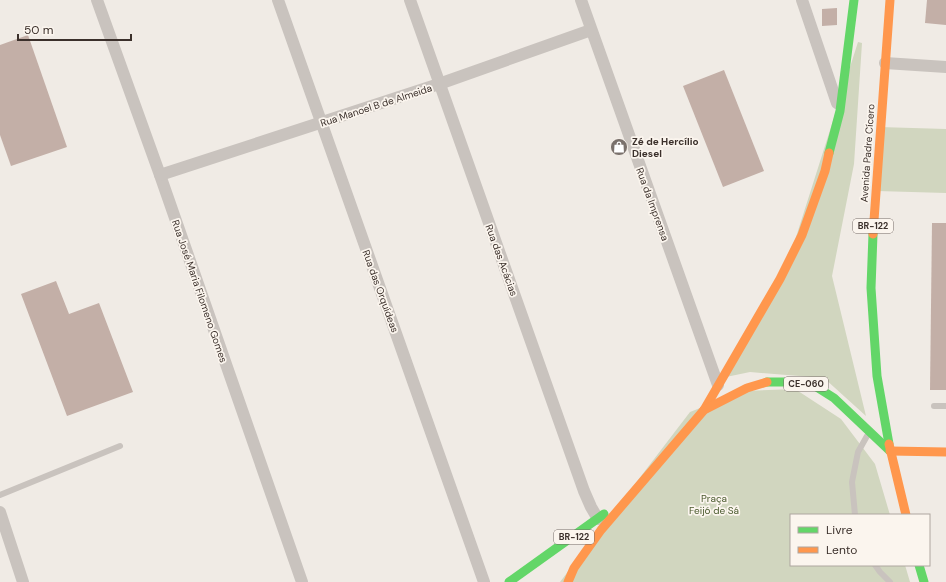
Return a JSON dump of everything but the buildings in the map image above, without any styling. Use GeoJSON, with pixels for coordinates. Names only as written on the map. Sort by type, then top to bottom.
{"type":"FeatureCollection","features":[{"type":"Feature","properties":{"kind":"main road","name":"BR-122"},"geometry":{"type":"LineString","coordinates":[[509,582],[598,519],[636,488],[704,410],[780,279],[802,235],[825,171],[840,111],[854,0]]}},
{"type":"Feature","properties":{"kind":"main road","name":"Avenida Padre Cícero"},"geometry":{"type":"LineString","coordinates":[[890,0],[873,221],[871,288],[877,376],[890,451]]}},
{"type":"Feature","properties":{"kind":"main road","name":"CE-060"},"geometry":{"type":"LineString","coordinates":[[704,410],[747,388],[768,382],[795,382],[815,386],[834,398],[890,451]]}},
{"type":"Feature","properties":{"kind":"main road","name":"BR-122"},"geometry":{"type":"LineString","coordinates":[[890,451],[906,514]]}},
{"type":"Feature","properties":{"kind":"main road"},"geometry":{"type":"LineString","coordinates":[[890,451],[946,452]]}},
{"type":"Feature","properties":{"kind":"main road"},"geometry":{"type":"LineString","coordinates":[[568,582],[574,568],[601,530],[636,488]]}},
{"type":"Feature","properties":{"kind":"main road"},"geometry":{"type":"LineString","coordinates":[[920,566],[924,582]]}},
{"type":"Feature","properties":{"kind":"street","name":"Rua José Maria Filomeno Gomes"},"geometry":{"type":"LineString","coordinates":[[97,0],[160,175],[302,582]]}},
{"type":"Feature","properties":{"kind":"street","name":"Rua das Orquídeas"},"geometry":{"type":"LineString","coordinates":[[278,0],[484,582]]}},
{"type":"Feature","properties":{"kind":"street","name":"Rua das Acácias"},"geometry":{"type":"LineString","coordinates":[[410,0],[584,491],[598,519]]}},
{"type":"Feature","properties":{"kind":"street","name":"Rua da Imprensa"},"geometry":{"type":"LineString","coordinates":[[581,0],[718,385]]}},
{"type":"Feature","properties":{"kind":"street"},"geometry":{"type":"LineString","coordinates":[[802,0],[840,111]]}},
{"type":"Feature","properties":{"kind":"street","name":"Rua Manoel B de Almeida"},"geometry":{"type":"LineString","coordinates":[[160,175],[439,84],[591,30]]}},
{"type":"Feature","properties":{"kind":"street"},"geometry":{"type":"LineString","coordinates":[[885,63],[946,67]]}},
{"type":"Feature","properties":{"kind":"street"},"geometry":{"type":"LineString","coordinates":[[0,512],[23,582]]}},
{"type":"Feature","properties":{"kind":"lane"},"geometry":{"type":"LineString","coordinates":[[934,406],[946,406]]}},
{"type":"Feature","properties":{"kind":"lane"},"geometry":{"type":"LineString","coordinates":[[855,514],[852,482],[858,452],[870,432]]}},
{"type":"Feature","properties":{"kind":"lane"},"geometry":{"type":"LineString","coordinates":[[0,495],[120,446]]}},
{"type":"Feature","properties":{"kind":"lane"},"geometry":{"type":"LineString","coordinates":[[876,566],[890,582]]}},
{"type":"Feature","properties":{"kind":"green space"},"geometry":{"type":"Polygon","coordinates":[[[858,42],[862,43],[854,164],[832,276],[866,416],[824,378],[750,372],[726,377],[783,278],[858,42]]]}},
{"type":"Feature","properties":{"kind":"green space"},"geometry":{"type":"Polygon","coordinates":[[[879,127],[946,129],[946,193],[877,191],[879,127]]]}},
{"type":"Feature","properties":{"kind":"green space","name":"Praça Feijó de Sá"},"geometry":{"type":"Polygon","coordinates":[[[795,389],[841,419],[875,464],[890,514],[790,514],[790,566],[905,566],[910,582],[560,582],[690,412],[743,391],[795,389]]]}},
{"type":"Feature","properties":{"kind":"traffic: fast"},"geometry":{"type":"LineString","coordinates":[[829,153],[840,111],[854,0]]}},
{"type":"Feature","properties":{"kind":"traffic: fast"},"geometry":{"type":"LineString","coordinates":[[873,234],[871,288],[877,376],[889,444]]}},
{"type":"Feature","properties":{"kind":"traffic: fast"},"geometry":{"type":"LineString","coordinates":[[767,382],[795,382],[815,386],[834,398],[890,451]]}},
{"type":"Feature","properties":{"kind":"traffic: fast"},"geometry":{"type":"LineString","coordinates":[[509,582],[604,514]]}},
{"type":"Feature","properties":{"kind":"traffic: fast"},"geometry":{"type":"LineString","coordinates":[[919,566],[924,582]]}},
{"type":"Feature","properties":{"kind":"traffic: slow"},"geometry":{"type":"LineString","coordinates":[[873,234],[890,0]]}},
{"type":"Feature","properties":{"kind":"traffic: slow"},"geometry":{"type":"LineString","coordinates":[[704,410],[780,279],[802,235],[825,171],[829,153]]}},
{"type":"Feature","properties":{"kind":"traffic: slow"},"geometry":{"type":"LineString","coordinates":[[568,582],[574,568],[601,530],[704,410],[747,388],[767,382]]}},
{"type":"Feature","properties":{"kind":"traffic: slow"},"geometry":{"type":"LineString","coordinates":[[889,444],[906,514]]}},
{"type":"Feature","properties":{"kind":"traffic: slow"},"geometry":{"type":"LineString","coordinates":[[890,451],[946,452]]}},
{"type":"Feature","properties":{"kind":"place","name":"Zé de Hercílio Diesel"},"geometry":{"type":"Point","coordinates":[619,147]}}]}
